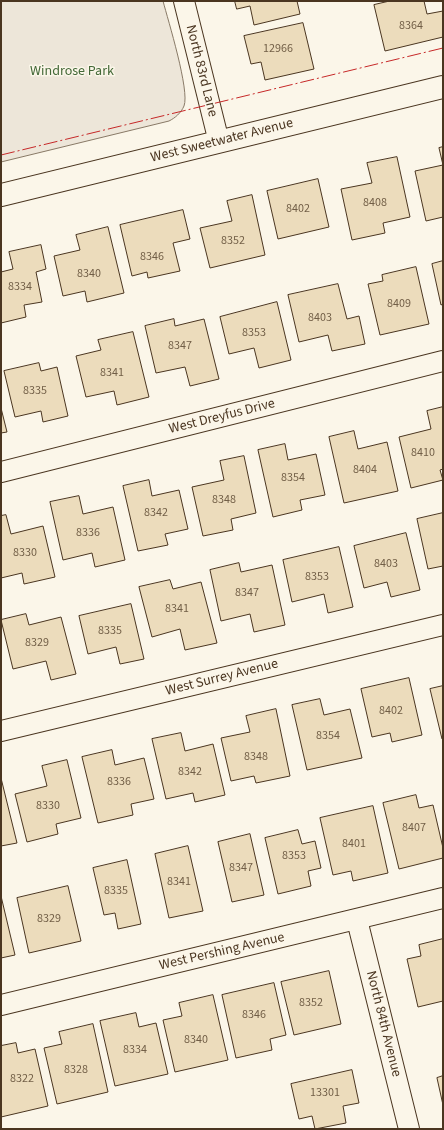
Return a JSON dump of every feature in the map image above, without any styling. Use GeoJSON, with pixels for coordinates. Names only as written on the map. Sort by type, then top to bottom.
{"type":"FeatureCollection","features":[{"type":"Feature","properties":{"kind":"street","name":"North 83rd Lane"},"geometry":{"type":"LineString","coordinates":[[184,1],[219,142]]}},
{"type":"Feature","properties":{"kind":"street","name":"West Sweetwater Avenue"},"geometry":{"type":"LineString","coordinates":[[1,195],[443,87]]}},
{"type":"Feature","properties":{"kind":"street","name":"West Dreyfus Drive"},"geometry":{"type":"LineString","coordinates":[[1,472],[443,361]]}},
{"type":"Feature","properties":{"kind":"street","name":"West Surrey Avenue"},"geometry":{"type":"LineString","coordinates":[[1,731],[443,625]]}},
{"type":"Feature","properties":{"kind":"street","name":"West Pershing Avenue"},"geometry":{"type":"LineString","coordinates":[[1,1005],[443,898]]}},
{"type":"Feature","properties":{"kind":"street","name":"North 84th Avenue"},"geometry":{"type":"LineString","coordinates":[[357,920],[409,1129]]}},
{"type":"Feature","properties":{"kind":"green space","name":"Windrose Park"},"geometry":{"type":"Polygon","coordinates":[[[1,1],[163,1],[184,86],[185,98],[183,109],[178,115],[169,121],[1,162],[1,1]]]}},
{"type":"Feature","properties":{"kind":"building"},"geometry":{"type":"Polygon","coordinates":[[[235,1],[297,1],[300,14],[254,25],[250,6],[237,9],[235,1]]]}},
{"type":"Feature","properties":{"kind":"building"},"geometry":{"type":"Polygon","coordinates":[[[390,1],[424,1],[427,14],[443,11],[443,37],[385,51],[374,5],[390,1]]]}},
{"type":"Feature","properties":{"kind":"building"},"geometry":{"type":"Polygon","coordinates":[[[303,23],[314,69],[265,80],[261,62],[251,64],[244,36],[303,23]]]}},
{"type":"Feature","properties":{"kind":"building"},"geometry":{"type":"Polygon","coordinates":[[[443,147],[443,165],[439,148],[443,147]]]}},
{"type":"Feature","properties":{"kind":"building"},"geometry":{"type":"Polygon","coordinates":[[[397,157],[410,217],[383,223],[385,233],[352,240],[341,189],[372,183],[367,163],[397,157]]]}},
{"type":"Feature","properties":{"kind":"building"},"geometry":{"type":"Polygon","coordinates":[[[443,165],[443,217],[426,221],[415,171],[443,165]]]}},
{"type":"Feature","properties":{"kind":"building"},"geometry":{"type":"Polygon","coordinates":[[[318,179],[329,227],[278,239],[267,191],[318,179]]]}},
{"type":"Feature","properties":{"kind":"building"},"geometry":{"type":"Polygon","coordinates":[[[252,195],[265,255],[210,268],[200,228],[232,221],[227,201],[252,195]]]}},
{"type":"Feature","properties":{"kind":"building"},"geometry":{"type":"Polygon","coordinates":[[[183,210],[190,239],[173,243],[180,271],[148,278],[147,272],[132,276],[120,225],[183,210]]]}},
{"type":"Feature","properties":{"kind":"building"},"geometry":{"type":"Polygon","coordinates":[[[108,227],[124,293],[87,302],[85,291],[63,296],[54,256],[80,250],[76,235],[108,227]]]}},
{"type":"Feature","properties":{"kind":"building"},"geometry":{"type":"Polygon","coordinates":[[[41,245],[46,269],[36,272],[42,302],[24,305],[26,317],[1,323],[1,272],[13,269],[9,252],[41,245]]]}},
{"type":"Feature","properties":{"kind":"building"},"geometry":{"type":"Polygon","coordinates":[[[443,261],[443,304],[441,305],[432,264],[443,261]]]}},
{"type":"Feature","properties":{"kind":"building"},"geometry":{"type":"Polygon","coordinates":[[[416,267],[429,324],[380,335],[368,284],[383,281],[382,275],[416,267]]]}},
{"type":"Feature","properties":{"kind":"building"},"geometry":{"type":"Polygon","coordinates":[[[338,284],[347,319],[359,316],[365,344],[332,351],[328,335],[299,342],[288,295],[338,284]]]}},
{"type":"Feature","properties":{"kind":"building"},"geometry":{"type":"Polygon","coordinates":[[[277,302],[291,360],[259,368],[254,348],[229,354],[220,317],[277,302]]]}},
{"type":"Feature","properties":{"kind":"building"},"geometry":{"type":"Polygon","coordinates":[[[174,319],[175,326],[204,319],[219,379],[190,386],[185,367],[156,373],[145,326],[174,319]]]}},
{"type":"Feature","properties":{"kind":"building"},"geometry":{"type":"Polygon","coordinates":[[[133,332],[149,397],[117,405],[114,391],[86,397],[76,356],[101,350],[98,340],[133,332]]]}},
{"type":"Feature","properties":{"kind":"building"},"geometry":{"type":"Polygon","coordinates":[[[39,363],[41,371],[57,367],[68,416],[43,422],[41,411],[15,417],[4,371],[39,363]]]}},
{"type":"Feature","properties":{"kind":"building"},"geometry":{"type":"Polygon","coordinates":[[[443,407],[443,469],[440,470],[443,480],[411,488],[399,437],[431,429],[427,411],[443,407]]]}},
{"type":"Feature","properties":{"kind":"building"},"geometry":{"type":"Polygon","coordinates":[[[1,408],[7,432],[1,433],[1,408]]]}},
{"type":"Feature","properties":{"kind":"building"},"geometry":{"type":"Polygon","coordinates":[[[354,431],[358,449],[387,442],[398,491],[344,503],[329,437],[354,431]]]}},
{"type":"Feature","properties":{"kind":"building"},"geometry":{"type":"Polygon","coordinates":[[[285,444],[288,460],[316,454],[325,495],[300,500],[302,510],[273,517],[258,450],[285,444]]]}},
{"type":"Feature","properties":{"kind":"building"},"geometry":{"type":"Polygon","coordinates":[[[244,456],[256,513],[231,519],[233,530],[203,536],[192,487],[224,480],[220,461],[244,456]]]}},
{"type":"Feature","properties":{"kind":"building"},"geometry":{"type":"Polygon","coordinates":[[[149,480],[152,496],[179,490],[188,529],[165,534],[168,545],[138,551],[123,486],[149,480]]]}},
{"type":"Feature","properties":{"kind":"building"},"geometry":{"type":"Polygon","coordinates":[[[79,496],[83,514],[113,507],[125,560],[95,567],[92,553],[63,560],[50,502],[79,496]]]}},
{"type":"Feature","properties":{"kind":"building"},"geometry":{"type":"Polygon","coordinates":[[[443,513],[443,566],[428,569],[417,519],[443,513]]]}},
{"type":"Feature","properties":{"kind":"building"},"geometry":{"type":"Polygon","coordinates":[[[6,515],[11,534],[43,526],[55,577],[24,584],[22,573],[1,578],[1,516],[6,515]]]}},
{"type":"Feature","properties":{"kind":"building"},"geometry":{"type":"Polygon","coordinates":[[[406,533],[420,590],[391,597],[387,582],[364,588],[354,546],[406,533]]]}},
{"type":"Feature","properties":{"kind":"building"},"geometry":{"type":"Polygon","coordinates":[[[339,547],[353,607],[328,613],[324,594],[292,602],[283,560],[339,547]]]}},
{"type":"Feature","properties":{"kind":"building"},"geometry":{"type":"Polygon","coordinates":[[[239,563],[241,572],[272,565],[285,625],[254,632],[250,614],[221,621],[210,570],[239,563]]]}},
{"type":"Feature","properties":{"kind":"building"},"geometry":{"type":"Polygon","coordinates":[[[170,580],[173,589],[201,582],[217,643],[185,650],[180,629],[152,637],[139,587],[170,580]]]}},
{"type":"Feature","properties":{"kind":"building"},"geometry":{"type":"Polygon","coordinates":[[[131,604],[144,659],[120,664],[116,647],[88,654],[79,616],[131,604]]]}},
{"type":"Feature","properties":{"kind":"building"},"geometry":{"type":"Polygon","coordinates":[[[26,614],[29,625],[61,617],[76,674],[51,680],[46,661],[13,669],[1,620],[26,614]]]}},
{"type":"Feature","properties":{"kind":"building"},"geometry":{"type":"Polygon","coordinates":[[[409,678],[422,735],[392,742],[390,733],[372,737],[361,689],[409,678]]]}},
{"type":"Feature","properties":{"kind":"building"},"geometry":{"type":"Polygon","coordinates":[[[443,686],[443,739],[442,739],[430,689],[443,686]]]}},
{"type":"Feature","properties":{"kind":"building"},"geometry":{"type":"Polygon","coordinates":[[[320,699],[324,715],[350,709],[362,758],[307,770],[292,705],[320,699]]]}},
{"type":"Feature","properties":{"kind":"building"},"geometry":{"type":"Polygon","coordinates":[[[276,709],[290,776],[256,783],[254,776],[231,781],[221,738],[250,732],[246,716],[276,709]]]}},
{"type":"Feature","properties":{"kind":"building"},"geometry":{"type":"Polygon","coordinates":[[[181,733],[185,751],[213,744],[225,795],[195,802],[193,793],[166,799],[152,739],[181,733]]]}},
{"type":"Feature","properties":{"kind":"building"},"geometry":{"type":"Polygon","coordinates":[[[112,750],[115,765],[144,758],[154,799],[131,804],[133,815],[98,823],[82,757],[112,750]]]}},
{"type":"Feature","properties":{"kind":"building"},"geometry":{"type":"Polygon","coordinates":[[[67,760],[81,818],[56,824],[58,834],[27,842],[15,794],[47,786],[42,766],[67,760]]]}},
{"type":"Feature","properties":{"kind":"building"},"geometry":{"type":"Polygon","coordinates":[[[1,778],[17,843],[1,846],[1,778]]]}},
{"type":"Feature","properties":{"kind":"building"},"geometry":{"type":"Polygon","coordinates":[[[416,795],[419,808],[433,805],[443,848],[443,858],[399,869],[383,803],[416,795]]]}},
{"type":"Feature","properties":{"kind":"building"},"geometry":{"type":"Polygon","coordinates":[[[373,806],[388,873],[353,881],[351,871],[333,875],[320,818],[373,806]]]}},
{"type":"Feature","properties":{"kind":"building"},"geometry":{"type":"Polygon","coordinates":[[[298,830],[302,844],[315,841],[321,868],[308,871],[311,886],[278,894],[265,838],[298,830]]]}},
{"type":"Feature","properties":{"kind":"building"},"geometry":{"type":"Polygon","coordinates":[[[250,834],[264,895],[232,902],[218,842],[250,834]]]}},
{"type":"Feature","properties":{"kind":"building"},"geometry":{"type":"Polygon","coordinates":[[[188,846],[203,911],[169,918],[155,854],[188,846]]]}},
{"type":"Feature","properties":{"kind":"building"},"geometry":{"type":"Polygon","coordinates":[[[127,860],[141,924],[118,929],[115,913],[104,915],[93,868],[127,860]]]}},
{"type":"Feature","properties":{"kind":"building"},"geometry":{"type":"Polygon","coordinates":[[[68,886],[81,941],[29,953],[17,898],[68,886]]]}},
{"type":"Feature","properties":{"kind":"building"},"geometry":{"type":"Polygon","coordinates":[[[1,896],[15,955],[1,958],[1,896]]]}},
{"type":"Feature","properties":{"kind":"building"},"geometry":{"type":"Polygon","coordinates":[[[443,939],[443,1001],[418,1007],[407,959],[421,956],[419,945],[443,939]]]}},
{"type":"Feature","properties":{"kind":"building"},"geometry":{"type":"Polygon","coordinates":[[[329,971],[341,1024],[294,1035],[281,982],[329,971]]]}},
{"type":"Feature","properties":{"kind":"building"},"geometry":{"type":"Polygon","coordinates":[[[274,983],[286,1035],[270,1039],[272,1050],[236,1058],[222,995],[274,983]]]}},
{"type":"Feature","properties":{"kind":"building"},"geometry":{"type":"Polygon","coordinates":[[[213,995],[228,1060],[175,1072],[163,1020],[182,1016],[179,1003],[213,995]]]}},
{"type":"Feature","properties":{"kind":"building"},"geometry":{"type":"Polygon","coordinates":[[[136,1013],[139,1027],[156,1023],[168,1074],[115,1086],[100,1021],[136,1013]]]}},
{"type":"Feature","properties":{"kind":"building"},"geometry":{"type":"Polygon","coordinates":[[[93,1024],[108,1092],[57,1104],[44,1048],[62,1044],[59,1032],[93,1024]]]}},
{"type":"Feature","properties":{"kind":"building"},"geometry":{"type":"Polygon","coordinates":[[[16,1043],[18,1053],[35,1049],[48,1106],[1,1117],[1,1046],[16,1043]]]}},
{"type":"Feature","properties":{"kind":"building"},"geometry":{"type":"Polygon","coordinates":[[[352,1070],[359,1103],[343,1106],[346,1123],[315,1129],[312,1116],[299,1119],[291,1084],[352,1070]]]}},
{"type":"Feature","properties":{"kind":"building"},"geometry":{"type":"Polygon","coordinates":[[[443,1076],[443,1105],[437,1078],[443,1076]]]}},
{"type":"Feature","properties":{"kind":"power"},"geometry":{"type":"LineString","coordinates":[[1,155],[443,48]]}}]}
